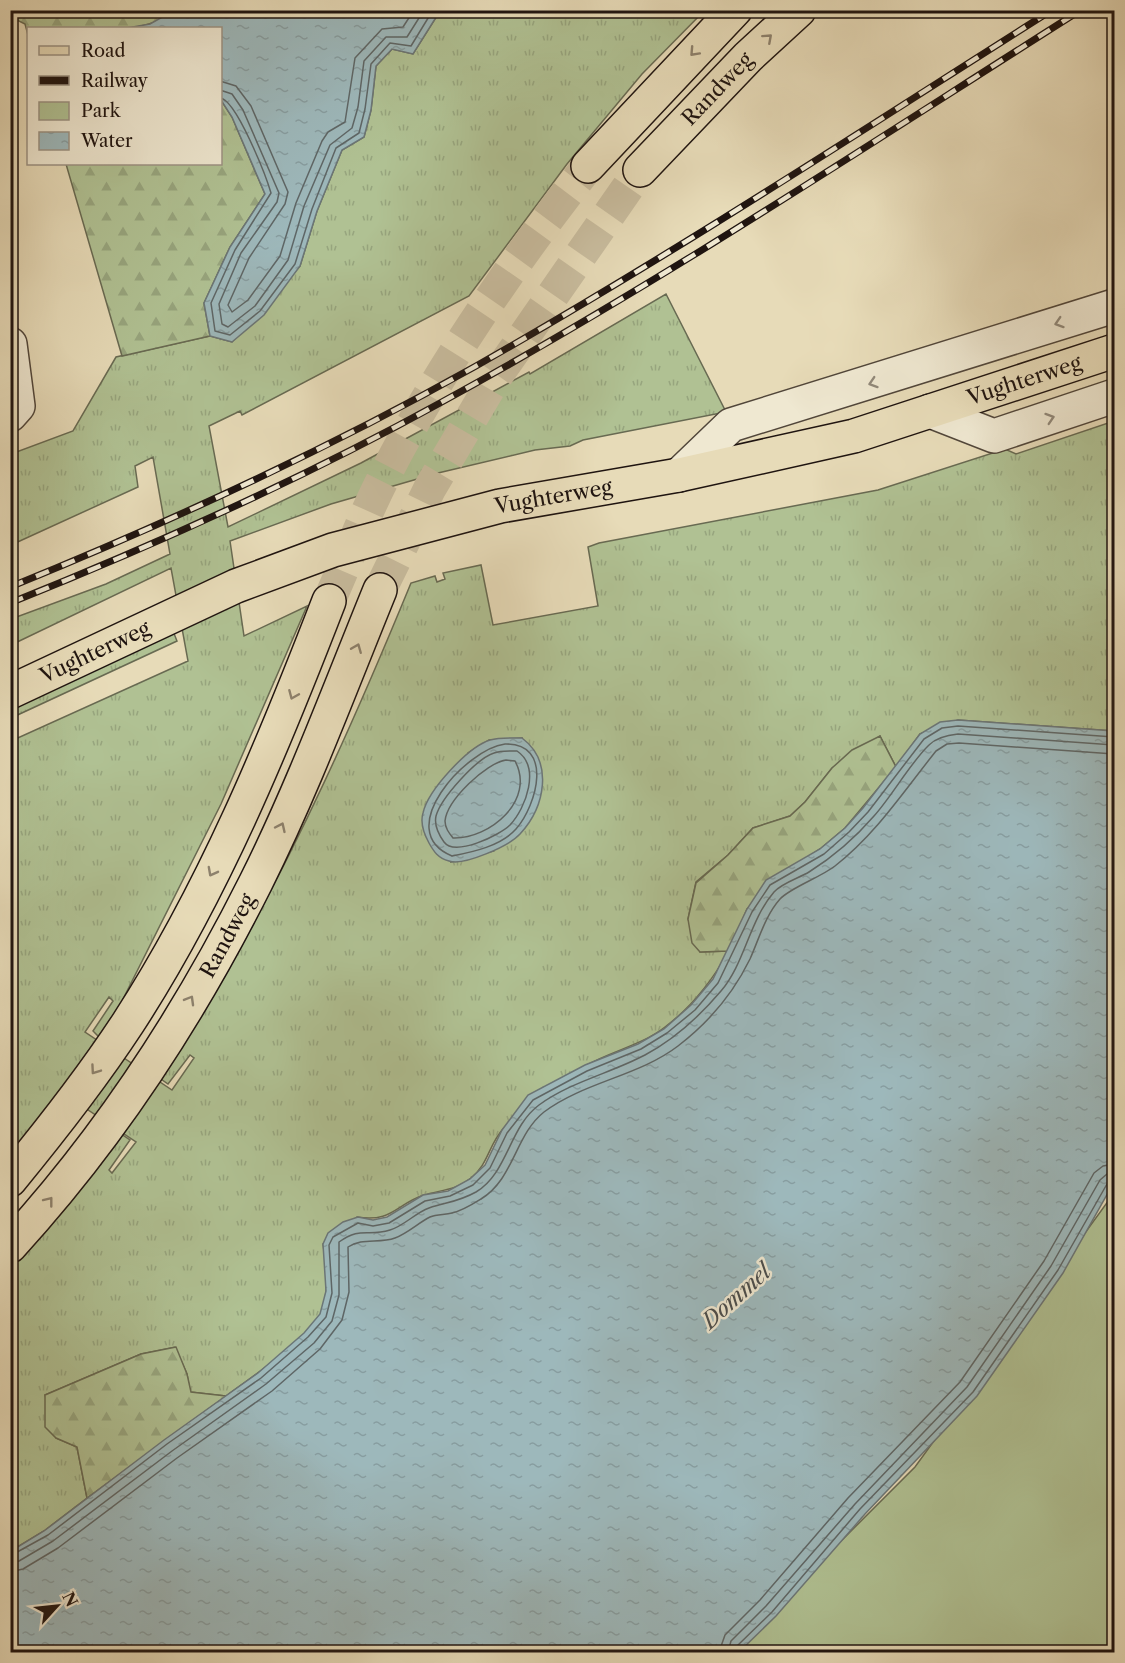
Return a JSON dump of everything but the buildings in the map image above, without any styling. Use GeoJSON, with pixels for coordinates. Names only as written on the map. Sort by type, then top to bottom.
{"type":"FeatureCollection","features":[{"type":"Feature","properties":{"kind":"main road","name":"Randweg"},"geometry":{"type":"LineString","coordinates":[[588,166],[735,10]]}},
{"type":"Feature","properties":{"kind":"main road","name":"Randweg"},"geometry":{"type":"LineString","coordinates":[[640,170],[726,79],[799,10]]}},
{"type":"Feature","properties":{"kind":"main road","name":"Vughterweg"},"geometry":{"type":"LineString","coordinates":[[10,692],[237,586],[333,550],[500,506],[679,475],[854,436],[1114,351]]}},
{"type":"Feature","properties":{"kind":"main road","name":"Randweg"},"geometry":{"type":"LineString","coordinates":[[10,1245],[94,1144],[160,1050],[256,882],[298,792],[380,590]]}},
{"type":"Feature","properties":{"kind":"main road","name":"Randweg"},"geometry":{"type":"LineString","coordinates":[[10,1180],[60,1119],[129,1022],[221,856],[261,771],[329,601]]}},
{"type":"Feature","properties":{"kind":"street","name":"Vughterweg"},"geometry":{"type":"LineString","coordinates":[[679,475],[731,425],[1114,306]]}},
{"type":"Feature","properties":{"kind":"street"},"geometry":{"type":"LineString","coordinates":[[10,344],[18,406],[10,415]]}},
{"type":"Feature","properties":{"kind":"street"},"geometry":{"type":"LineString","coordinates":[[930,411],[994,436],[1114,396]]}},
{"type":"Feature","properties":{"kind":"green space"},"geometry":{"type":"Polygon","coordinates":[[[10,11],[173,11],[160,20],[134,27],[27,27],[27,31],[25,24],[11,17],[10,11]]]}},
{"type":"Feature","properties":{"kind":"green space"},"geometry":{"type":"Polygon","coordinates":[[[440,11],[704,11],[642,74],[567,164],[469,296],[242,415],[240,411],[209,426],[228,527],[361,463],[529,372],[530,374],[666,294],[726,412],[583,440],[570,446],[535,450],[438,473],[331,504],[230,541],[244,636],[307,606],[221,804],[120,1005],[99,1037],[93,1031],[113,1001],[109,997],[85,1032],[172,1090],[194,1058],[190,1055],[168,1084],[161,1079],[225,974],[277,879],[347,733],[411,583],[435,576],[437,582],[445,579],[443,573],[481,565],[493,625],[598,606],[588,547],[599,543],[878,490],[1005,449],[1016,454],[1114,421],[1114,731],[958,720],[920,734],[896,767],[880,736],[832,768],[805,802],[790,816],[753,828],[728,855],[696,882],[688,919],[700,952],[729,951],[709,983],[693,1002],[656,1033],[580,1069],[530,1105],[498,1135],[477,1173],[466,1182],[424,1195],[386,1215],[369,1218],[357,1217],[323,1244],[326,1296],[321,1313],[305,1334],[278,1358],[226,1396],[190,1392],[187,1374],[175,1347],[141,1354],[45,1395],[56,1438],[77,1447],[87,1498],[44,1531],[11,1551],[10,1265],[121,1134],[130,1140],[109,1170],[112,1173],[136,1142],[61,1092],[11,1154],[11,741],[188,661],[171,568],[11,645],[11,619],[106,584],[170,554],[153,457],[135,466],[138,487],[11,545],[11,454],[73,431],[116,357],[210,336],[232,342],[300,266],[317,211],[342,150],[364,137],[371,110],[376,66],[392,49],[413,54],[440,11]],[[522,738],[489,740],[468,753],[451,862],[494,851],[522,738]]]}},
{"type":"Feature","properties":{"kind":"green space"},"geometry":{"type":"Polygon","coordinates":[[[222,102],[232,117],[265,194],[230,247],[204,303],[210,336],[122,356],[66,165],[222,165],[222,102]]]}},
{"type":"Feature","properties":{"kind":"green space"},"geometry":{"type":"Polygon","coordinates":[[[173,631],[177,641],[11,718],[10,706],[173,631]]]}},
{"type":"Feature","properties":{"kind":"green space"},"geometry":{"type":"Polygon","coordinates":[[[880,736],[896,767],[845,828],[820,849],[794,866],[747,909],[729,951],[700,952],[692,943],[688,919],[696,883],[728,855],[753,828],[790,816],[805,802],[832,768],[852,750],[880,736]]]}},
{"type":"Feature","properties":{"kind":"green space"},"geometry":{"type":"Polygon","coordinates":[[[1114,1193],[1114,1652],[735,1652],[811,1571],[915,1467],[1114,1193]]]}},
{"type":"Feature","properties":{"kind":"green space"},"geometry":{"type":"Polygon","coordinates":[[[176,1347],[187,1374],[191,1392],[226,1396],[87,1498],[77,1447],[56,1438],[45,1427],[45,1395],[141,1354],[176,1347]]]}},
{"type":"Feature","properties":{"kind":"water"},"geometry":{"type":"Polygon","coordinates":[[[173,11],[440,11],[413,54],[392,49],[376,66],[371,110],[364,137],[342,150],[317,211],[300,266],[264,315],[232,342],[210,336],[204,303],[230,247],[265,194],[232,117],[222,102],[222,27],[133,27],[150,24],[173,11]]]}},
{"type":"Feature","properties":{"kind":"water","name":"Dommel"},"geometry":{"type":"Polygon","coordinates":[[[958,720],[1114,731],[1114,1182],[1063,1273],[977,1396],[865,1514],[776,1616],[739,1652],[11,1652],[11,1551],[44,1531],[164,1440],[258,1373],[304,1333],[320,1314],[326,1291],[323,1244],[328,1233],[343,1222],[358,1217],[373,1220],[387,1217],[423,1195],[448,1191],[470,1179],[485,1165],[502,1130],[528,1095],[585,1065],[638,1044],[664,1029],[691,1005],[713,979],[747,909],[766,880],[820,849],[845,828],[920,734],[940,722],[958,720]]]}},
{"type":"Feature","properties":{"kind":"water"},"geometry":{"type":"Polygon","coordinates":[[[498,738],[522,738],[539,759],[542,772],[540,798],[529,823],[514,839],[486,854],[456,862],[439,856],[429,843],[422,825],[423,813],[432,793],[460,760],[481,744],[498,738]]]}},
{"type":"Feature","properties":{"kind":"tunnel"},"geometry":{"type":"LineString","coordinates":[[329,601],[379,487],[431,391],[506,276],[588,166]]}},
{"type":"Feature","properties":{"kind":"tunnel"},"geometry":{"type":"LineString","coordinates":[[380,590],[430,488],[495,378],[640,170]]}},
{"type":"Feature","properties":{"kind":"railway"},"geometry":{"type":"LineString","coordinates":[[10,587],[247,484],[362,427],[476,366],[622,281],[1052,10]]}},
{"type":"Feature","properties":{"kind":"railway"},"geometry":{"type":"LineString","coordinates":[[10,603],[120,558],[282,484],[440,403],[684,261],[1081,10]]}}]}
